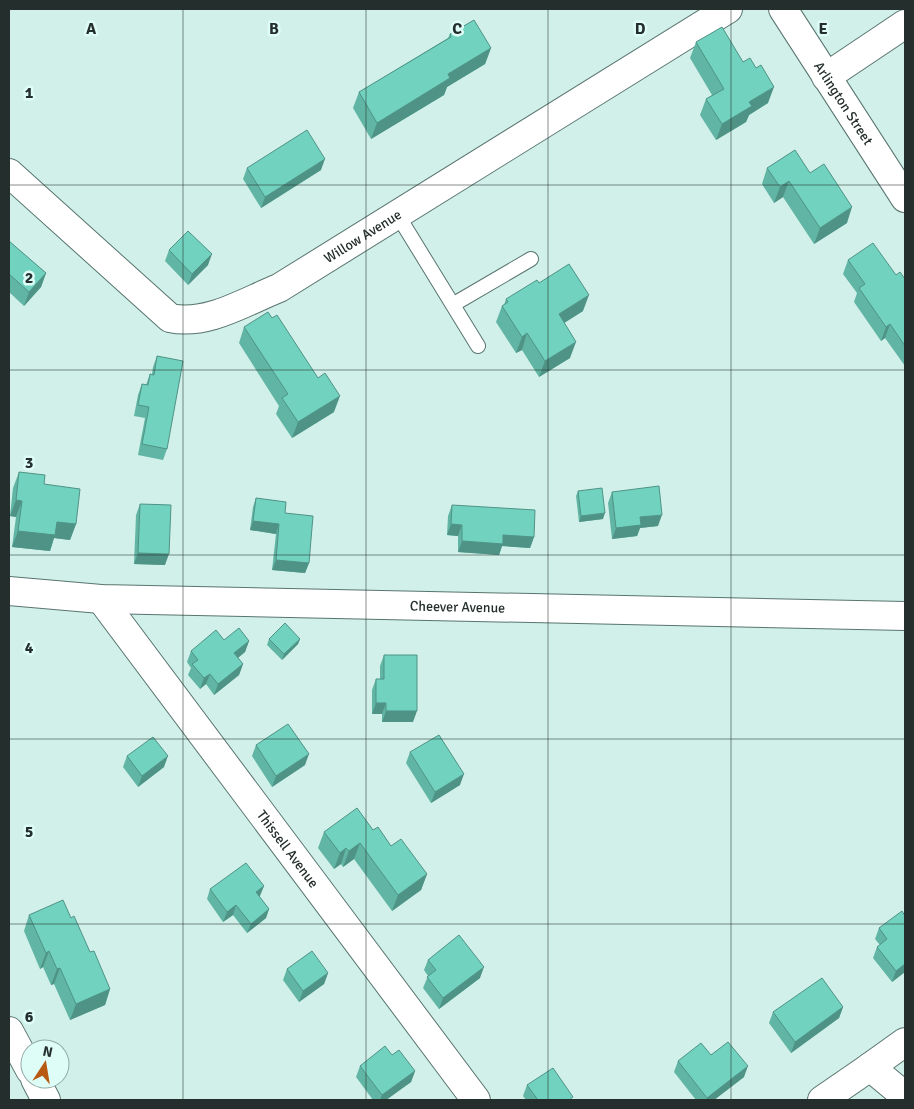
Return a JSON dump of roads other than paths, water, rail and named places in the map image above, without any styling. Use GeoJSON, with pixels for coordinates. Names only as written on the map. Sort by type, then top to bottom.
{"type":"FeatureCollection","features":[{"type":"Feature","properties":{"kind":"street","name":"Willow Avenue"},"geometry":{"type":"LineString","coordinates":[[9,173],[170,318],[186,321],[203,319],[279,288],[728,9]]}},
{"type":"Feature","properties":{"kind":"street","name":"Arlington Street"},"geometry":{"type":"LineString","coordinates":[[783,9],[905,198]]}},
{"type":"Feature","properties":{"kind":"street"},"geometry":{"type":"LineString","coordinates":[[826,77],[905,24]]}},
{"type":"Feature","properties":{"kind":"street","name":"Cheever Avenue"},"geometry":{"type":"LineString","coordinates":[[9,591],[101,599],[905,616]]}},
{"type":"Feature","properties":{"kind":"street","name":"Thissell Avenue"},"geometry":{"type":"LineString","coordinates":[[101,599],[476,1100]]}},
{"type":"Feature","properties":{"kind":"street"},"geometry":{"type":"LineString","coordinates":[[9,1031],[20,1051]]}},
{"type":"Feature","properties":{"kind":"street"},"geometry":{"type":"LineString","coordinates":[[822,1100],[905,1042]]}},
{"type":"Feature","properties":{"kind":"street"},"geometry":{"type":"LineString","coordinates":[[870,1067],[905,1096]]}},
{"type":"Feature","properties":{"kind":"lane"},"geometry":{"type":"LineString","coordinates":[[398,214],[478,346]]}},
{"type":"Feature","properties":{"kind":"lane"},"geometry":{"type":"LineString","coordinates":[[454,304],[531,259]]}}]}
